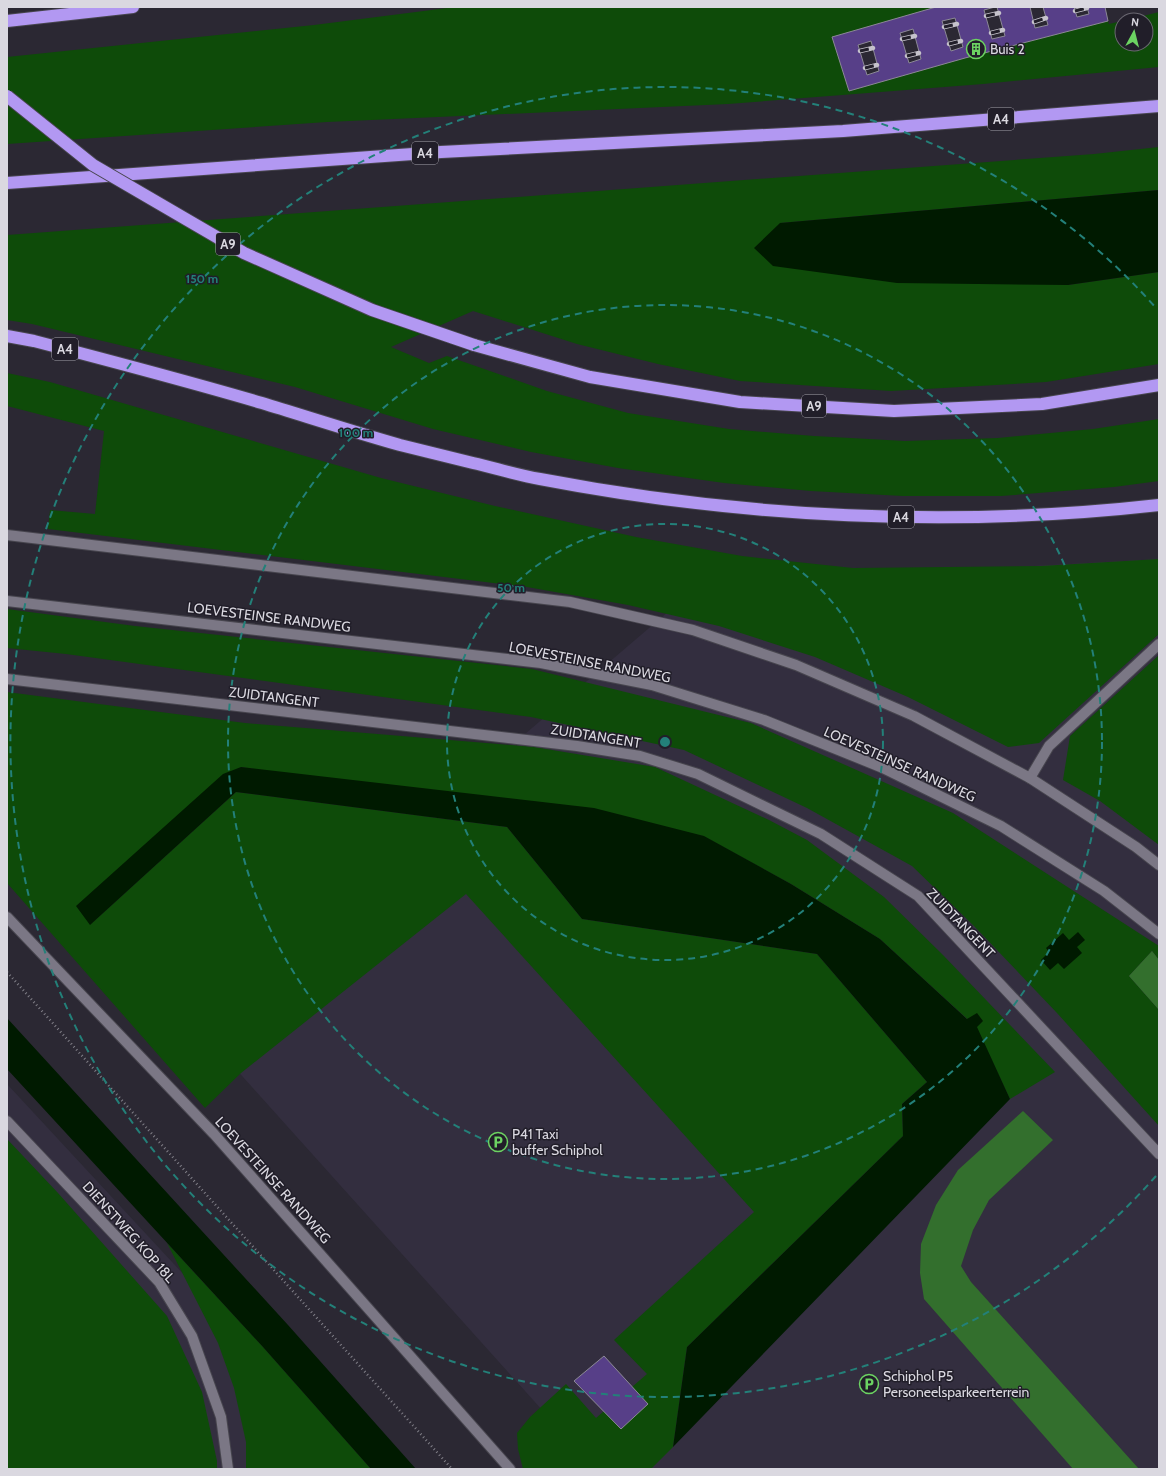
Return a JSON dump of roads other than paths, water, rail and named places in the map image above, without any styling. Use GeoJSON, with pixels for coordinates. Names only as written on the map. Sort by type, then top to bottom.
{"type":"FeatureCollection","features":[{"type":"Feature","properties":{"kind":"highway"},"geometry":{"type":"LineString","coordinates":[[7,21],[134,7]]}},
{"type":"Feature","properties":{"kind":"highway","name":"A9"},"geometry":{"type":"LineString","coordinates":[[7,96],[93,165],[244,253],[372,310],[474,345],[590,377],[740,402],[894,412],[1042,404],[1159,385]]}},
{"type":"Feature","properties":{"kind":"highway","name":"A4"},"geometry":{"type":"LineString","coordinates":[[7,183],[441,152],[843,132],[1159,106]]}},
{"type":"Feature","properties":{"kind":"highway","name":"A4"},"geometry":{"type":"LineString","coordinates":[[7,336],[34,341],[194,383],[399,445],[538,479],[644,496],[706,504],[802,512],[893,517],[1024,515],[1092,512],[1159,505]]}},
{"type":"Feature","properties":{"kind":"street"},"geometry":{"type":"LineString","coordinates":[[7,535],[570,602],[692,630],[796,665],[914,716],[1030,778],[1136,847],[1159,865]]}},
{"type":"Feature","properties":{"kind":"street","name":"LOEVESTEINSE RANDWEG"},"geometry":{"type":"LineString","coordinates":[[7,600],[541,663],[652,685],[764,720],[883,768],[1001,826],[1104,890],[1159,934]]}},
{"type":"Feature","properties":{"kind":"street"},"geometry":{"type":"LineString","coordinates":[[1030,778],[1049,746],[1159,644]]}},
{"type":"Feature","properties":{"kind":"street","name":"ZUIDTANGENT"},"geometry":{"type":"LineString","coordinates":[[7,679],[577,746],[640,756],[698,774],[821,834],[918,896],[1159,1154]]}},
{"type":"Feature","properties":{"kind":"street","name":"LOEVESTEINSE RANDWEG"},"geometry":{"type":"LineString","coordinates":[[7,917],[214,1134],[510,1469]]}},
{"type":"Feature","properties":{"kind":"street","name":"DIENSTWEG KOP 18L"},"geometry":{"type":"LineString","coordinates":[[7,1121],[159,1282],[192,1336],[221,1418],[228,1469]]}},
{"type":"Feature","properties":{"kind":"railway"},"geometry":{"type":"LineString","coordinates":[[1075,11],[1087,8]]}},
{"type":"Feature","properties":{"kind":"railway"},"geometry":{"type":"LineString","coordinates":[[986,16],[999,13]]}},
{"type":"Feature","properties":{"kind":"railway"},"geometry":{"type":"LineString","coordinates":[[1034,22],[1046,18]]}},
{"type":"Feature","properties":{"kind":"railway"},"geometry":{"type":"LineString","coordinates":[[944,27],[957,24]]}},
{"type":"Feature","properties":{"kind":"railway"},"geometry":{"type":"LineString","coordinates":[[991,33],[1003,30]]}},
{"type":"Feature","properties":{"kind":"railway"},"geometry":{"type":"LineString","coordinates":[[902,39],[915,36]]}},
{"type":"Feature","properties":{"kind":"railway"},"geometry":{"type":"LineString","coordinates":[[949,44],[961,41]]}},
{"type":"Feature","properties":{"kind":"railway"},"geometry":{"type":"LineString","coordinates":[[860,51],[873,48]]}},
{"type":"Feature","properties":{"kind":"railway"},"geometry":{"type":"LineString","coordinates":[[907,56],[919,53]]}},
{"type":"Feature","properties":{"kind":"railway"},"geometry":{"type":"LineString","coordinates":[[865,68],[877,65]]}},
{"type":"Feature","properties":{"kind":"place","name":"Buis 2"},"geometry":{"type":"Point","coordinates":[976,49]}},
{"type":"Feature","properties":{"kind":"place","name":"P41 Taxi buffer Schiphol"},"geometry":{"type":"Point","coordinates":[498,1142]}},
{"type":"Feature","properties":{"kind":"place","name":"Schiphol P5 Personeelsparkeerterrein"},"geometry":{"type":"Point","coordinates":[869,1384]}}]}
